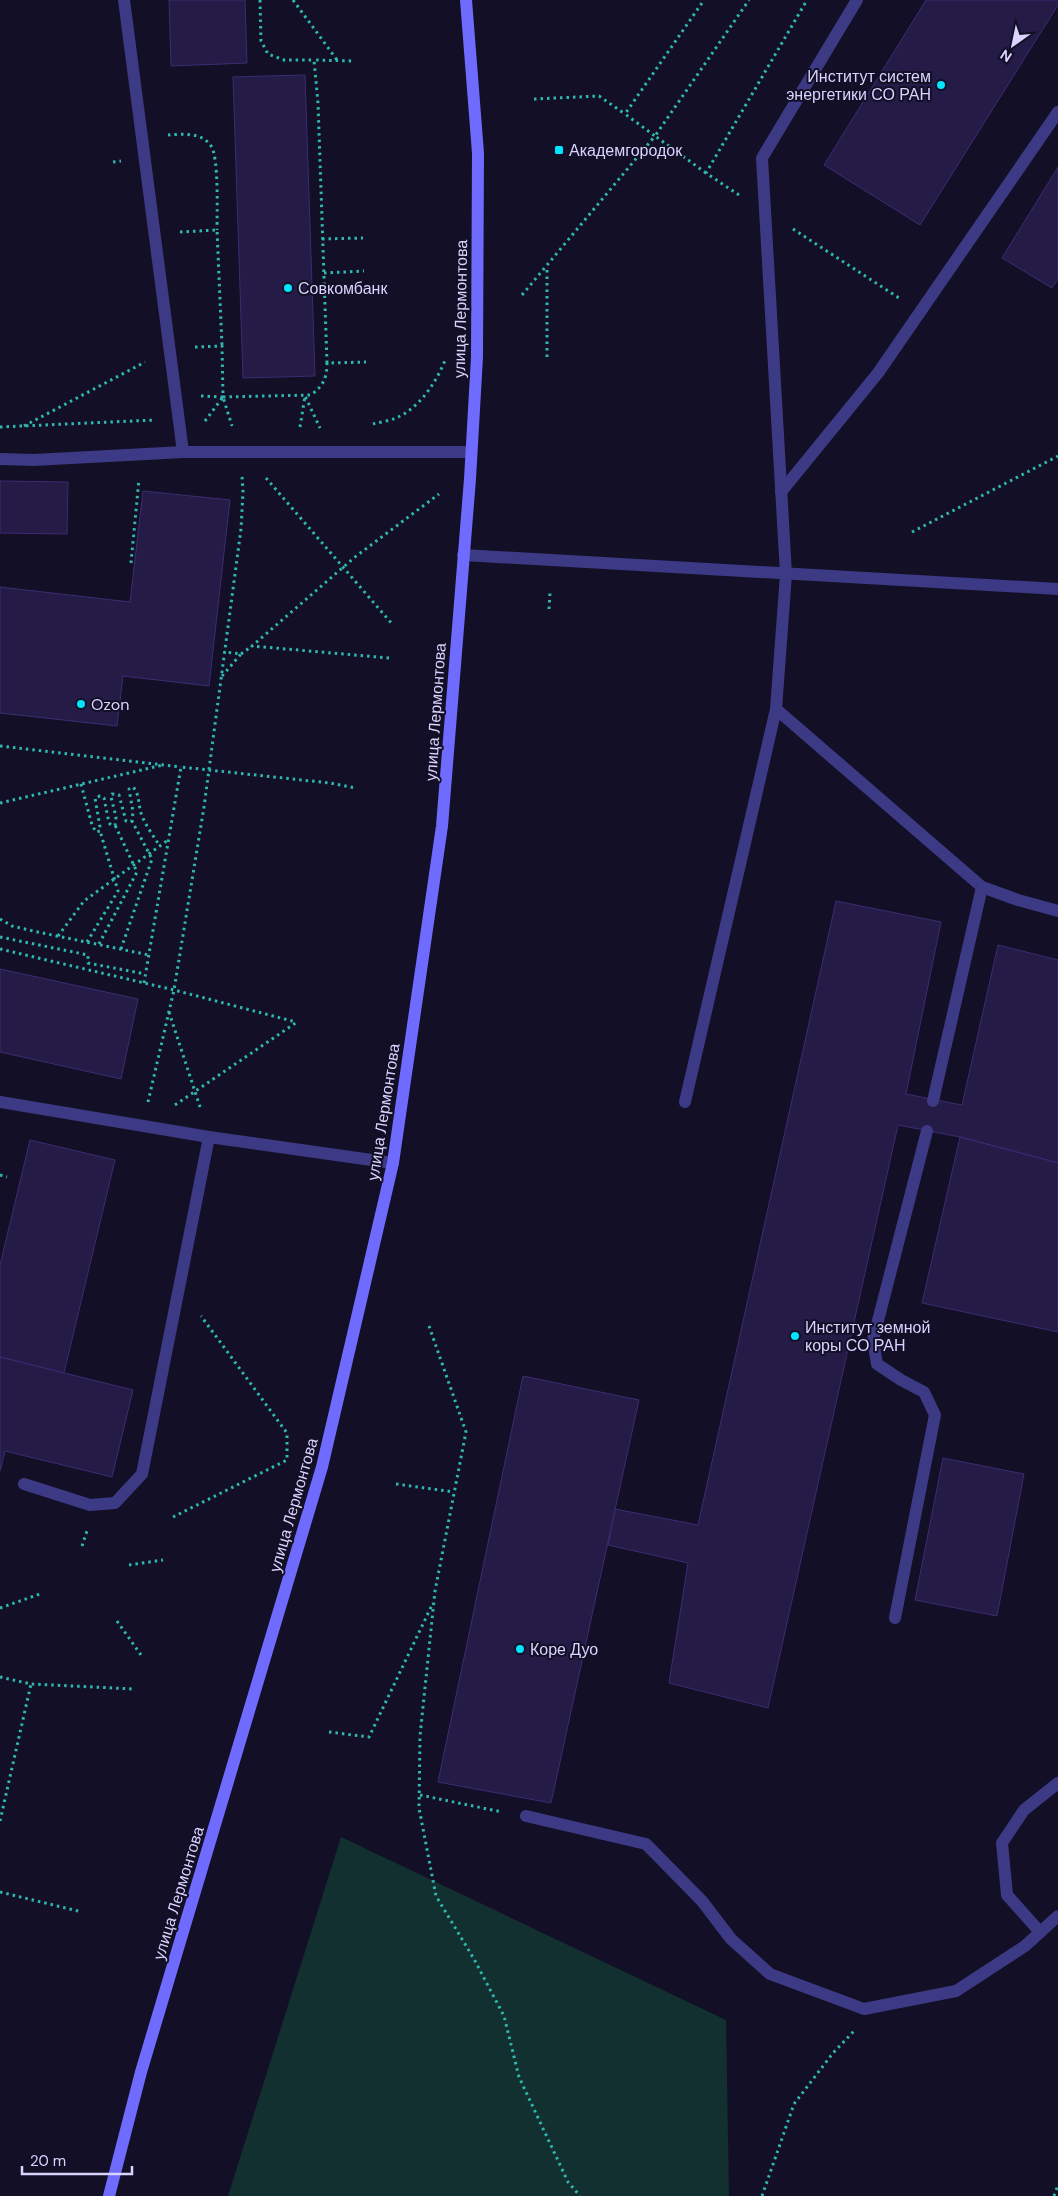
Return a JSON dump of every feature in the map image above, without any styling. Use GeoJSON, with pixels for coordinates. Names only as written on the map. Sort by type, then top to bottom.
{"type":"FeatureCollection","features":[{"type":"Feature","properties":{"kind":"main road","name":"улица Лермонтова"},"geometry":{"type":"LineString","coordinates":[[109,2196],[141,2072],[322,1467],[393,1163],[442,826],[477,357],[478,153],[466,0]]}},
{"type":"Feature","properties":{"kind":"street"},"geometry":{"type":"LineString","coordinates":[[124,0],[183,452]]}},
{"type":"Feature","properties":{"kind":"street"},"geometry":{"type":"LineString","coordinates":[[685,1102],[776,709],[786,574],[762,158],[857,0]]}},
{"type":"Feature","properties":{"kind":"street"},"geometry":{"type":"LineString","coordinates":[[781,492],[878,373],[1058,112]]}},
{"type":"Feature","properties":{"kind":"street"},"geometry":{"type":"LineString","coordinates":[[0,459],[34,460],[183,452],[471,452]]}},
{"type":"Feature","properties":{"kind":"street"},"geometry":{"type":"LineString","coordinates":[[463,555],[1058,589]]}},
{"type":"Feature","properties":{"kind":"street"},"geometry":{"type":"LineString","coordinates":[[776,709],[982,886],[1018,900],[1058,911]]}},
{"type":"Feature","properties":{"kind":"street"},"geometry":{"type":"LineString","coordinates":[[933,1101],[982,886]]}},
{"type":"Feature","properties":{"kind":"street"},"geometry":{"type":"LineString","coordinates":[[0,1102],[209,1137],[393,1163]]}},
{"type":"Feature","properties":{"kind":"street"},"geometry":{"type":"LineString","coordinates":[[896,1618],[935,1415],[924,1392],[900,1380],[877,1364],[873,1340],[927,1131]]}},
{"type":"Feature","properties":{"kind":"street"},"geometry":{"type":"LineString","coordinates":[[24,1484],[90,1504],[115,1503],[142,1474],[209,1137]]}},
{"type":"Feature","properties":{"kind":"street"},"geometry":{"type":"LineString","coordinates":[[1040,1932],[1007,1895],[1002,1843],[1024,1810],[1058,1783]]}},
{"type":"Feature","properties":{"kind":"street"},"geometry":{"type":"LineString","coordinates":[[526,1816],[646,1844],[702,1901],[731,1939],[770,1974],[864,2009],[956,1991],[1025,1946],[1058,1916]]}},
{"type":"Feature","properties":{"kind":"path"},"geometry":{"type":"LineString","coordinates":[[260,0],[261,41],[268,54],[284,60],[354,61]]}},
{"type":"Feature","properties":{"kind":"path"},"geometry":{"type":"LineString","coordinates":[[293,0],[337,61]]}},
{"type":"Feature","properties":{"kind":"path"},"geometry":{"type":"LineString","coordinates":[[625,114],[704,0]]}},
{"type":"Feature","properties":{"kind":"path"},"geometry":{"type":"LineString","coordinates":[[522,295],[655,136],[747,1]]}},
{"type":"Feature","properties":{"kind":"path"},"geometry":{"type":"LineString","coordinates":[[143,136],[186,134],[201,137],[212,146],[216,162],[223,397],[312,396],[327,376],[318,103],[314,60]]}},
{"type":"Feature","properties":{"kind":"path"},"geometry":{"type":"LineString","coordinates":[[534,99],[599,96],[706,173]]}},
{"type":"Feature","properties":{"kind":"path"},"geometry":{"type":"LineString","coordinates":[[155,233],[217,230]]}},
{"type":"Feature","properties":{"kind":"path"},"geometry":{"type":"LineString","coordinates":[[322,239],[363,238]]}},
{"type":"Feature","properties":{"kind":"path"},"geometry":{"type":"LineString","coordinates":[[546,358],[547,266]]}},
{"type":"Feature","properties":{"kind":"path"},"geometry":{"type":"LineString","coordinates":[[324,273],[364,271]]}},
{"type":"Feature","properties":{"kind":"path"},"geometry":{"type":"LineString","coordinates":[[24,426],[170,348],[222,346]]}},
{"type":"Feature","properties":{"kind":"path"},"geometry":{"type":"LineString","coordinates":[[365,426],[396,418],[418,403],[440,373],[446,358]]}},
{"type":"Feature","properties":{"kind":"path"},"geometry":{"type":"LineString","coordinates":[[327,363],[366,362]]}},
{"type":"Feature","properties":{"kind":"path"},"geometry":{"type":"LineString","coordinates":[[0,428],[180,419]]}},
{"type":"Feature","properties":{"kind":"path"},"geometry":{"type":"LineString","coordinates":[[143,1126],[174,990],[210,770],[241,529],[243,492],[240,452]]}},
{"type":"Feature","properties":{"kind":"path"},"geometry":{"type":"LineString","coordinates":[[131,563],[142,454]]}},
{"type":"Feature","properties":{"kind":"path"},"geometry":{"type":"LineString","coordinates":[[912,532],[1058,456]]}},
{"type":"Feature","properties":{"kind":"path"},"geometry":{"type":"LineString","coordinates":[[264,475],[393,625]]}},
{"type":"Feature","properties":{"kind":"path"},"geometry":{"type":"LineString","coordinates":[[221,676],[241,654],[343,567],[439,494]]}},
{"type":"Feature","properties":{"kind":"path"},"geometry":{"type":"LineString","coordinates":[[549,609],[550,593]]}},
{"type":"Feature","properties":{"kind":"path"},"geometry":{"type":"LineString","coordinates":[[252,646],[389,658]]}},
{"type":"Feature","properties":{"kind":"path"},"geometry":{"type":"LineString","coordinates":[[224,652],[241,654]]}},
{"type":"Feature","properties":{"kind":"path"},"geometry":{"type":"LineString","coordinates":[[0,746],[330,783],[356,788]]}},
{"type":"Feature","properties":{"kind":"path"},"geometry":{"type":"LineString","coordinates":[[0,803],[165,764]]}},
{"type":"Feature","properties":{"kind":"path"},"geometry":{"type":"LineString","coordinates":[[144,983],[181,767]]}},
{"type":"Feature","properties":{"kind":"path"},"geometry":{"type":"LineString","coordinates":[[81,784],[92,825],[96,832],[100,831]]}},
{"type":"Feature","properties":{"kind":"path"},"geometry":{"type":"LineString","coordinates":[[121,949],[152,858],[132,821],[133,812],[129,789],[133,787],[136,791],[146,825],[159,845]]}},
{"type":"Feature","properties":{"kind":"path"},"geometry":{"type":"LineString","coordinates":[[99,944],[137,872],[115,825],[116,817],[112,794],[120,796],[126,821],[132,821]]}},
{"type":"Feature","properties":{"kind":"path"},"geometry":{"type":"LineString","coordinates":[[87,942],[118,891],[100,831],[95,798],[100,796],[104,798],[110,823],[115,825]]}},
{"type":"Feature","properties":{"kind":"path"},"geometry":{"type":"LineString","coordinates":[[58,936],[84,901],[168,840]]}},
{"type":"Feature","properties":{"kind":"path"},"geometry":{"type":"LineString","coordinates":[[0,919],[12,926],[149,955]]}},
{"type":"Feature","properties":{"kind":"path"},"geometry":{"type":"LineString","coordinates":[[0,937],[88,955],[88,962],[145,974]]}},
{"type":"Feature","properties":{"kind":"path"},"geometry":{"type":"LineString","coordinates":[[0,949],[174,990],[297,1022],[143,1126]]}},
{"type":"Feature","properties":{"kind":"path"},"geometry":{"type":"LineString","coordinates":[[169,1012],[209,1137]]}},
{"type":"Feature","properties":{"kind":"path"},"geometry":{"type":"LineString","coordinates":[[0,1176],[7,1177]]}},
{"type":"Feature","properties":{"kind":"path"},"geometry":{"type":"LineString","coordinates":[[173,1517],[287,1460],[287,1433],[179,1287]]}},
{"type":"Feature","properties":{"kind":"path"},"geometry":{"type":"LineString","coordinates":[[429,1326],[466,1432],[434,1600],[420,1736],[419,1808],[436,1896],[474,1959],[504,2016],[519,2077],[568,2182],[580,2196]]}},
{"type":"Feature","properties":{"kind":"path"},"geometry":{"type":"LineString","coordinates":[[396,1484],[454,1492]]}},
{"type":"Feature","properties":{"kind":"path"},"geometry":{"type":"LineString","coordinates":[[129,1565],[163,1560]]}},
{"type":"Feature","properties":{"kind":"path"},"geometry":{"type":"LineString","coordinates":[[0,1608],[40,1594]]}},
{"type":"Feature","properties":{"kind":"path"},"geometry":{"type":"LineString","coordinates":[[329,1732],[369,1737],[434,1600]]}},
{"type":"Feature","properties":{"kind":"path"},"geometry":{"type":"LineString","coordinates":[[117,1621],[141,1655]]}},
{"type":"Feature","properties":{"kind":"path"},"geometry":{"type":"LineString","coordinates":[[0,1677],[31,1684],[134,1689]]}},
{"type":"Feature","properties":{"kind":"path"},"geometry":{"type":"LineString","coordinates":[[0,1821],[31,1684]]}},
{"type":"Feature","properties":{"kind":"path"},"geometry":{"type":"LineString","coordinates":[[420,1795],[526,1816]]}},
{"type":"Feature","properties":{"kind":"path"},"geometry":{"type":"LineString","coordinates":[[0,1892],[82,1912]]}},
{"type":"Feature","properties":{"kind":"path"},"geometry":{"type":"LineString","coordinates":[[762,2196],[770,2179],[794,2104],[833,2053],[878,2006]]}},
{"type":"Feature","properties":{"kind":"path"},"geometry":{"type":"LineString","coordinates":[[1054,2196],[1058,2185]]}},
{"type":"Feature","properties":{"kind":"green space"},"geometry":{"type":"Polygon","coordinates":[[[341,1837],[726,2020],[729,2196],[228,2196],[341,1837]]]}},
{"type":"Feature","properties":{"kind":"building"},"geometry":{"type":"Polygon","coordinates":[[[169,0],[245,0],[247,63],[171,66],[169,0]]]}},
{"type":"Feature","properties":{"kind":"building","name":"Институт систем энергетики СО РАН"},"geometry":{"type":"Polygon","coordinates":[[[926,0],[1058,0],[1058,5],[920,225],[824,165],[926,0]]]}},
{"type":"Feature","properties":{"kind":"building"},"geometry":{"type":"Polygon","coordinates":[[[305,75],[315,376],[243,378],[233,77],[305,75]]]}},
{"type":"Feature","properties":{"kind":"building"},"geometry":{"type":"Polygon","coordinates":[[[1058,167],[1058,279],[1052,288],[1002,258],[1058,167]]]}},
{"type":"Feature","properties":{"kind":"building"},"geometry":{"type":"Polygon","coordinates":[[[0,481],[68,482],[67,534],[0,533],[0,481]]]}},
{"type":"Feature","properties":{"kind":"building"},"geometry":{"type":"Polygon","coordinates":[[[143,491],[230,500],[209,686],[123,676],[117,726],[0,713],[0,587],[130,602],[143,491]]]}},
{"type":"Feature","properties":{"kind":"building","name":"Институт земной коры СО РАН"},"geometry":{"type":"Polygon","coordinates":[[[836,901],[941,922],[906,1094],[962,1105],[998,945],[1058,960],[1058,1163],[960,1137],[898,1125],[768,1708],[669,1683],[688,1563],[608,1545],[615,1509],[698,1525],[836,901]]]}},
{"type":"Feature","properties":{"kind":"building"},"geometry":{"type":"Polygon","coordinates":[[[0,969],[138,999],[121,1079],[0,1052],[0,969]]]}},
{"type":"Feature","properties":{"kind":"building"},"geometry":{"type":"Polygon","coordinates":[[[960,1137],[1058,1163],[1058,1332],[922,1303],[960,1137]]]}},
{"type":"Feature","properties":{"kind":"building"},"geometry":{"type":"Polygon","coordinates":[[[30,1140],[115,1160],[64,1373],[0,1357],[0,1265],[30,1140]]]}},
{"type":"Feature","properties":{"kind":"building"},"geometry":{"type":"Polygon","coordinates":[[[0,1357],[133,1390],[112,1477],[5,1451],[0,1471],[0,1357]]]}},
{"type":"Feature","properties":{"kind":"building"},"geometry":{"type":"Polygon","coordinates":[[[523,1376],[639,1400],[551,1803],[438,1782],[523,1376]]]}},
{"type":"Feature","properties":{"kind":"building"},"geometry":{"type":"Polygon","coordinates":[[[943,1458],[1024,1474],[997,1616],[915,1600],[943,1458]]]}},
{"type":"Feature","properties":{"kind":"place","name":"Институт систем энергетики СО РАН"},"geometry":{"type":"Point","coordinates":[941,85]}},
{"type":"Feature","properties":{"kind":"place","name":"Академгородок"},"geometry":{"type":"Point","coordinates":[559,150]}},
{"type":"Feature","properties":{"kind":"place","name":"Совкомбанк"},"geometry":{"type":"Point","coordinates":[288,288]}},
{"type":"Feature","properties":{"kind":"place","name":"Ozon"},"geometry":{"type":"Point","coordinates":[81,704]}},
{"type":"Feature","properties":{"kind":"place","name":"Институт земной коры СО РАН"},"geometry":{"type":"Point","coordinates":[795,1336]}},
{"type":"Feature","properties":{"kind":"place","name":"Коре Дуо"},"geometry":{"type":"Point","coordinates":[520,1649]}}]}
